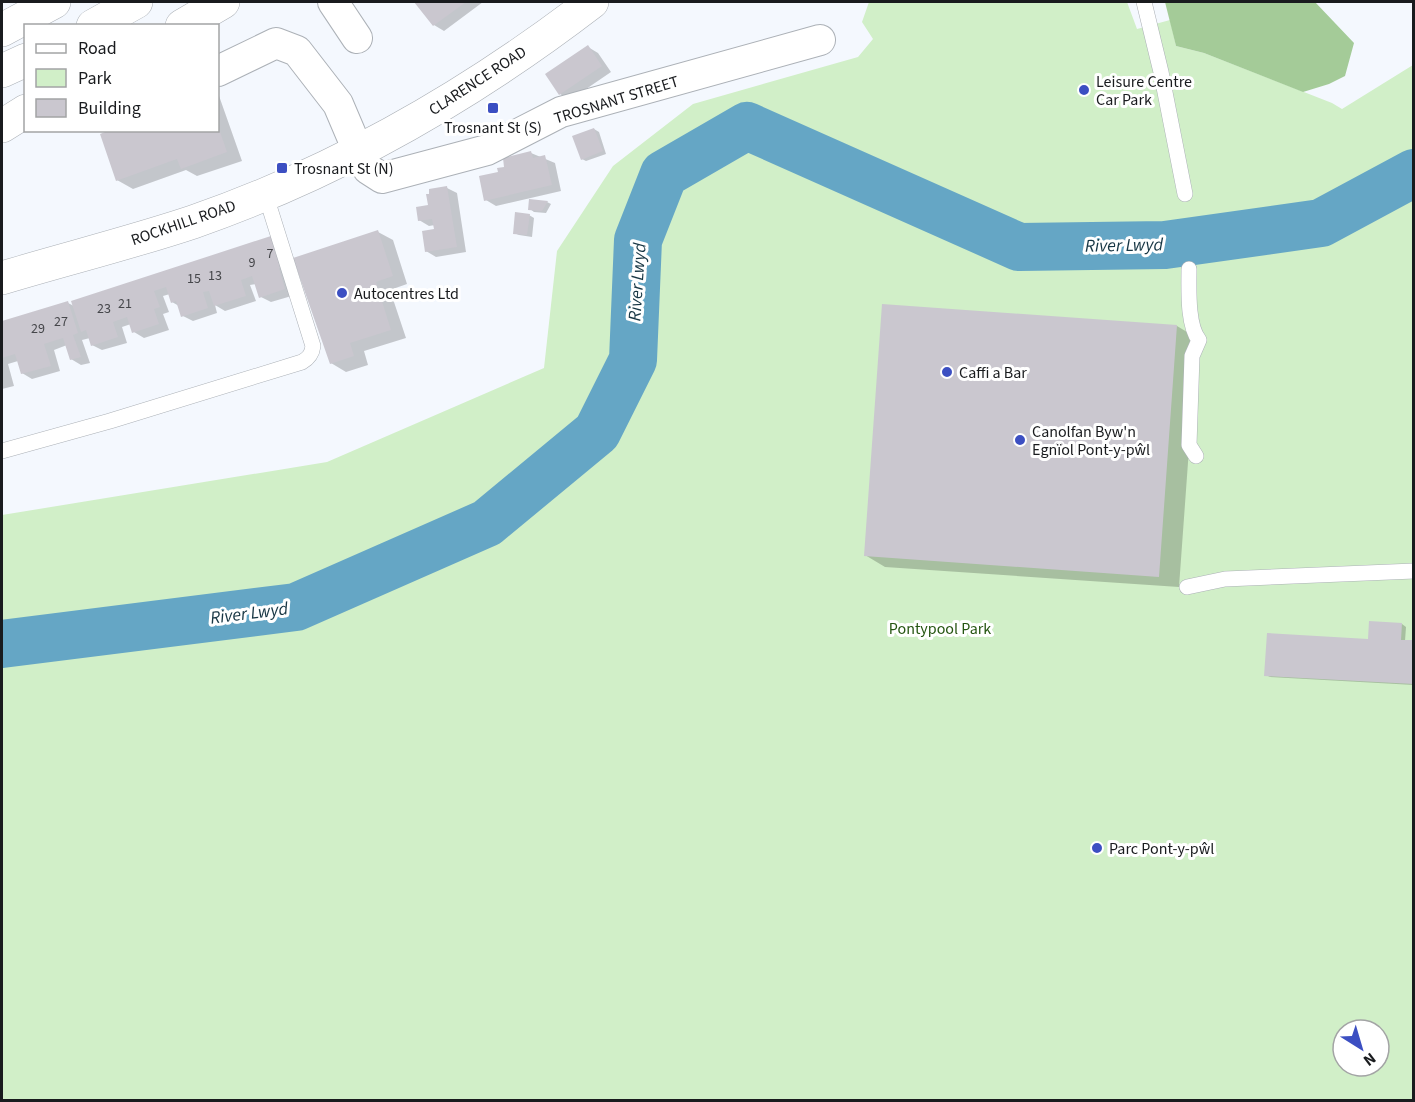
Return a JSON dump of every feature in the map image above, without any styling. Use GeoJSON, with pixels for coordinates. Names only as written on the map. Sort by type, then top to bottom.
{"type":"FeatureCollection","features":[{"type":"Feature","properties":{"kind":"street"},"geometry":{"type":"LineString","coordinates":[[2,30],[54,2]]}},
{"type":"Feature","properties":{"kind":"street"},"geometry":{"type":"LineString","coordinates":[[97,24],[136,2]]}},
{"type":"Feature","properties":{"kind":"street"},"geometry":{"type":"LineString","coordinates":[[185,24],[223,2]]}},
{"type":"Feature","properties":{"kind":"street"},"geometry":{"type":"LineString","coordinates":[[333,2],[357,38]]}},
{"type":"Feature","properties":{"kind":"street","name":"CLARENCE ROAD"},"geometry":{"type":"LineString","coordinates":[[358,151],[471,88],[592,2]]}},
{"type":"Feature","properties":{"kind":"street","name":"TROSNANT STREET"},"geometry":{"type":"LineString","coordinates":[[358,151],[368,169],[382,178],[487,150],[561,112],[820,40]]}},
{"type":"Feature","properties":{"kind":"street"},"geometry":{"type":"LineString","coordinates":[[219,71],[276,43],[297,51],[338,105],[358,151]]}},
{"type":"Feature","properties":{"kind":"street"},"geometry":{"type":"LineString","coordinates":[[2,71],[24,61]]}},
{"type":"Feature","properties":{"kind":"street"},"geometry":{"type":"LineString","coordinates":[[2,126],[24,112]]}},
{"type":"Feature","properties":{"kind":"street","name":"ROCKHILL ROAD"},"geometry":{"type":"LineString","coordinates":[[2,278],[193,222],[265,193],[358,151]]}},
{"type":"Feature","properties":{"kind":"lane"},"geometry":{"type":"LineString","coordinates":[[1144,2],[1161,72],[1185,194]]}},
{"type":"Feature","properties":{"kind":"lane"},"geometry":{"type":"LineString","coordinates":[[2,451],[110,421],[302,362],[308,358],[314,346],[265,193]]}},
{"type":"Feature","properties":{"kind":"lane"},"geometry":{"type":"LineString","coordinates":[[1189,269],[1190,303],[1195,335],[1199,340],[1192,356],[1190,445],[1196,456]]}},
{"type":"Feature","properties":{"kind":"lane"},"geometry":{"type":"LineString","coordinates":[[1187,587],[1225,579],[1413,571]]}},
{"type":"Feature","properties":{"kind":"green space","name":"Pontypool Park"},"geometry":{"type":"Polygon","coordinates":[[[869,2],[1127,2],[1137,29],[1170,20],[1176,46],[1204,53],[1342,109],[1413,65],[1413,1100],[2,1100],[2,515],[327,462],[544,368],[557,251],[613,166],[693,104],[858,57],[873,39],[862,22],[869,2]]]}},
{"type":"Feature","properties":{"kind":"green space"},"geometry":{"type":"Polygon","coordinates":[[[1165,2],[1315,2],[1354,43],[1345,76],[1303,92],[1204,53],[1176,46],[1165,2]]]}},
{"type":"Feature","properties":{"kind":"building"},"geometry":{"type":"Polygon","coordinates":[[[414,2],[466,2],[433,26],[414,2]]]}},
{"type":"Feature","properties":{"kind":"building"},"geometry":{"type":"Polygon","coordinates":[[[588,45],[602,66],[559,95],[545,74],[588,45]]]}},
{"type":"Feature","properties":{"kind":"building"},"geometry":{"type":"Polygon","coordinates":[[[594,128],[603,151],[581,160],[572,136],[594,128]]]}},
{"type":"Feature","properties":{"kind":"building"},"geometry":{"type":"Polygon","coordinates":[[[219,129],[227,152],[181,169],[177,159],[116,181],[100,134],[105,132],[219,132],[219,129]]]}},
{"type":"Feature","properties":{"kind":"building"},"geometry":{"type":"Polygon","coordinates":[[[531,151],[533,158],[545,155],[552,185],[484,201],[479,176],[498,172],[497,168],[504,167],[503,158],[531,151]]]}},
{"type":"Feature","properties":{"kind":"building"},"geometry":{"type":"Polygon","coordinates":[[[447,186],[457,247],[425,252],[422,231],[434,229],[432,219],[418,221],[416,207],[428,205],[426,194],[429,194],[429,189],[447,186]]]}},
{"type":"Feature","properties":{"kind":"building"},"geometry":{"type":"Polygon","coordinates":[[[529,199],[548,201],[542,211],[528,210],[529,199]]]}},
{"type":"Feature","properties":{"kind":"building"},"geometry":{"type":"Polygon","coordinates":[[[515,212],[530,214],[527,235],[513,234],[515,212]]]}},
{"type":"Feature","properties":{"kind":"building","name":"Autocentres Ltd"},"geometry":{"type":"Polygon","coordinates":[[[378,230],[393,276],[376,282],[391,330],[350,343],[354,356],[330,364],[293,258],[378,230]]]}},
{"type":"Feature","properties":{"kind":"building"},"geometry":{"type":"Polygon","coordinates":[[[274,235],[284,266],[279,268],[285,289],[259,298],[252,276],[241,280],[246,296],[214,306],[209,291],[203,292],[208,308],[181,317],[176,301],[171,303],[166,287],[154,291],[160,307],[154,309],[159,324],[132,333],[127,317],[113,322],[118,337],[91,346],[86,330],[81,332],[71,301],[274,235]]]}},
{"type":"Feature","properties":{"kind":"building"},"geometry":{"type":"Polygon","coordinates":[[[68,301],[78,333],[73,335],[81,357],[70,360],[63,338],[44,344],[51,366],[21,374],[15,354],[2,358],[2,321],[68,301]]]}},
{"type":"Feature","properties":{"kind":"building","name":"Canolfan Byw'n Egnïol Pont-y-pŵl"},"geometry":{"type":"Polygon","coordinates":[[[882,304],[1177,325],[1159,577],[864,556],[882,304]]]}},
{"type":"Feature","properties":{"kind":"building"},"geometry":{"type":"Polygon","coordinates":[[[1369,621],[1402,623],[1401,640],[1414,640],[1414,684],[1264,676],[1267,633],[1368,639],[1369,621]]]}},
{"type":"Feature","properties":{"kind":"waterway","name":"River Lwyd"},"geometry":{"type":"LineString","coordinates":[[2,644],[296,607],[487,523],[597,432],[633,360],[638,240],[664,174],[747,126],[1019,247],[1165,245],[1321,223],[1414,173]]}},
{"type":"Feature","properties":{"kind":"place","name":"Leisure Centre Car Park"},"geometry":{"type":"Point","coordinates":[1084,90]}},
{"type":"Feature","properties":{"kind":"place","name":"Trosnant St (S)"},"geometry":{"type":"Point","coordinates":[493,108]}},
{"type":"Feature","properties":{"kind":"place","name":"Trosnant St (N)"},"geometry":{"type":"Point","coordinates":[282,168]}},
{"type":"Feature","properties":{"kind":"place","name":"Autocentres Ltd"},"geometry":{"type":"Point","coordinates":[342,293]}},
{"type":"Feature","properties":{"kind":"place","name":"Caffi a Bar"},"geometry":{"type":"Point","coordinates":[947,372]}},
{"type":"Feature","properties":{"kind":"place","name":"Canolfan Byw'n Egnïol Pont-y-pŵl"},"geometry":{"type":"Point","coordinates":[1020,440]}},
{"type":"Feature","properties":{"kind":"place","name":"Parc Pont-y-pŵl"},"geometry":{"type":"Point","coordinates":[1097,848]}}]}
